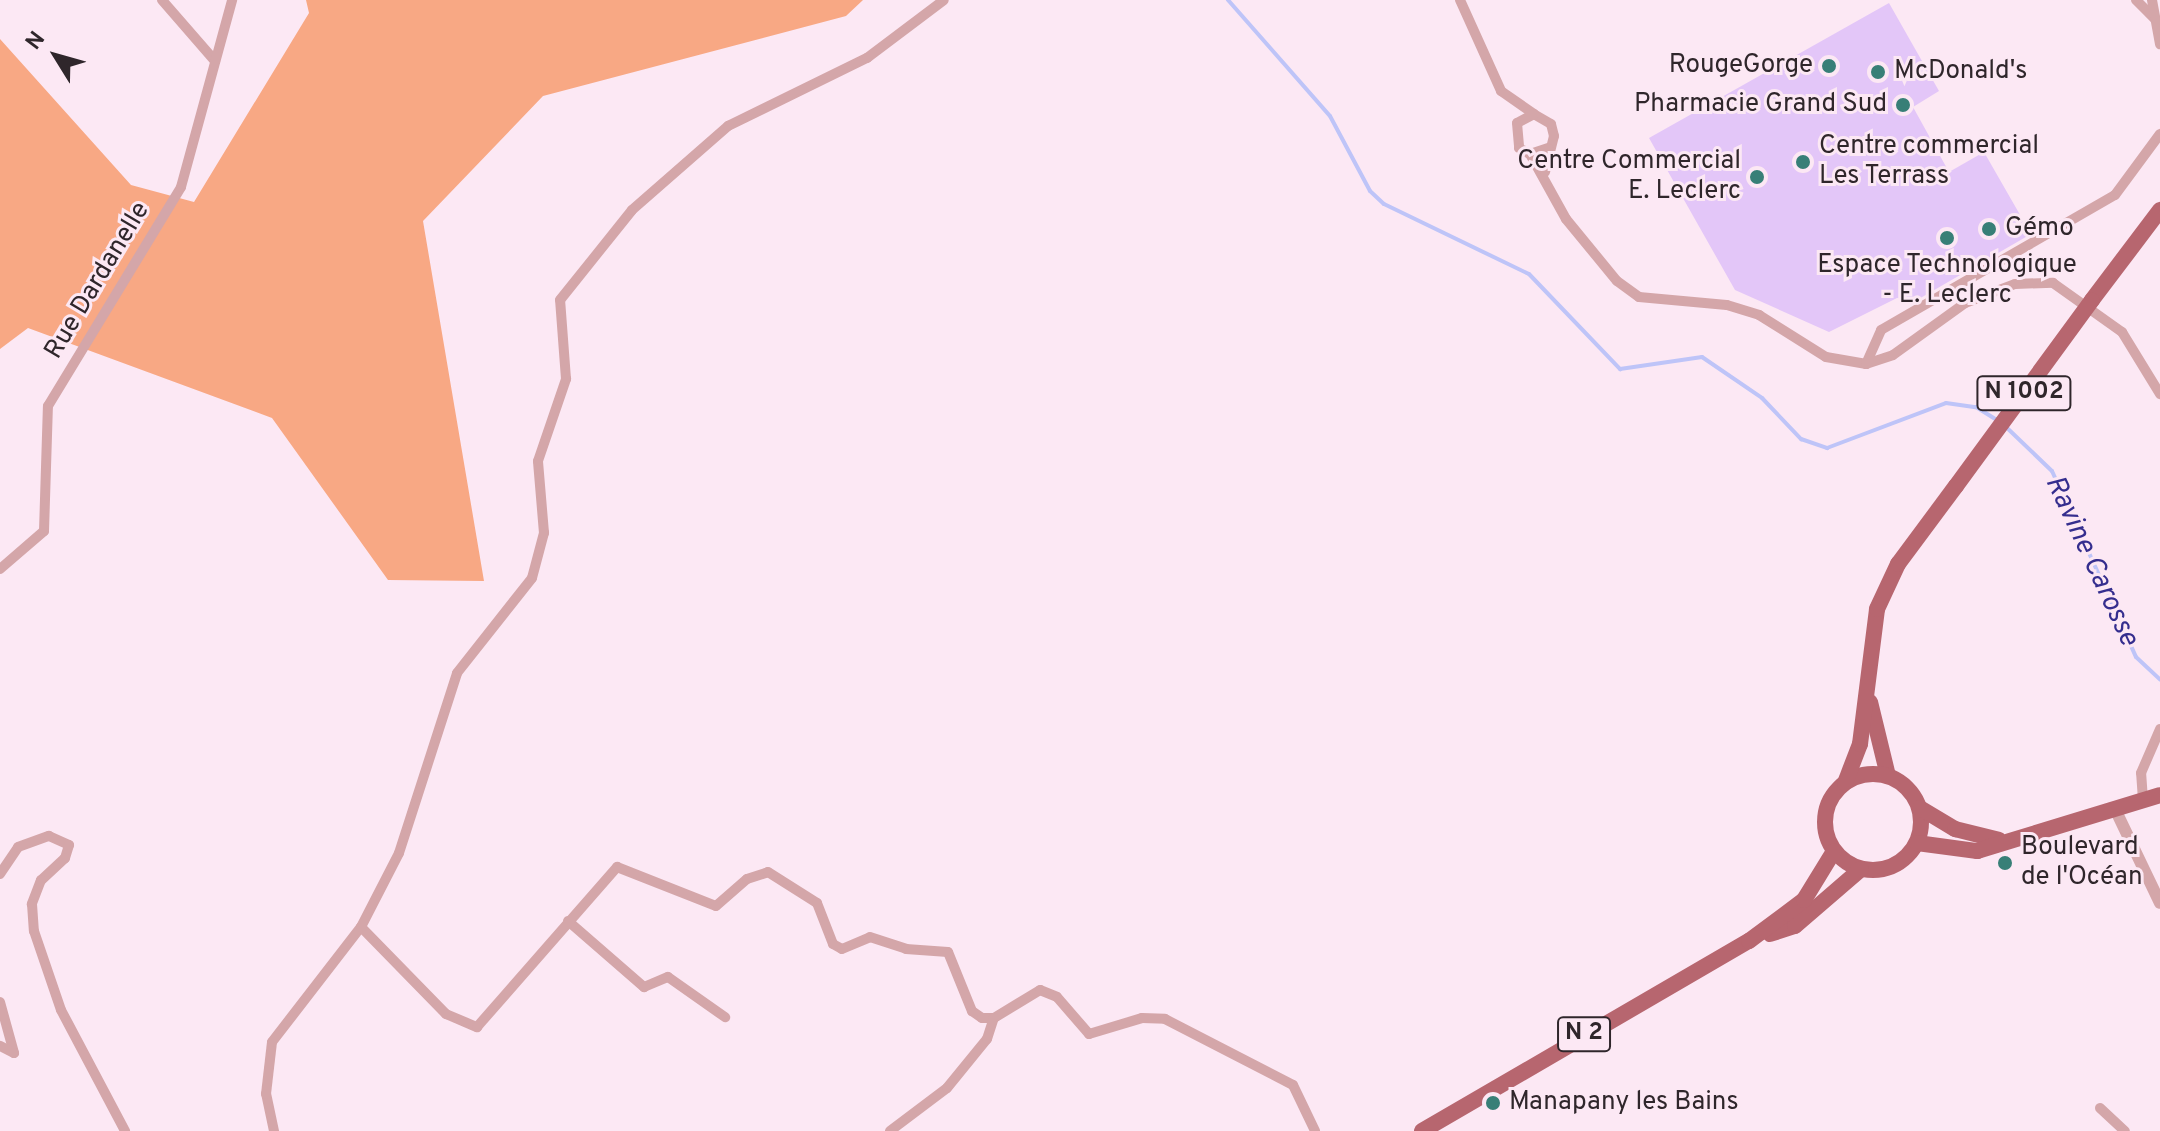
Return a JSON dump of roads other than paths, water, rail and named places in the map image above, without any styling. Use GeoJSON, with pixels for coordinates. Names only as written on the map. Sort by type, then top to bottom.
{"type":"FeatureCollection","features":[{"type":"Feature","properties":{"kind":"main road","name":"N 1002"},"geometry":{"type":"LineString","coordinates":[[1845,783],[1860,744],[1867,657],[1888,583],[2160,210]]}},
{"type":"Feature","properties":{"kind":"main road","name":"N 1002"},"geometry":{"type":"LineString","coordinates":[[1867,657],[1878,750],[1888,776]]}},
{"type":"Feature","properties":{"kind":"main road"},"geometry":{"type":"LineString","coordinates":[[1920,808],[1917,843],[1893,866],[1861,869],[1834,851],[1825,820],[1831,799],[1845,783],[1866,774],[1888,776],[1909,789],[1920,808],[1981,839],[2016,842]]}},
{"type":"Feature","properties":{"kind":"main road"},"geometry":{"type":"LineString","coordinates":[[1917,843],[1977,851],[2016,842],[2160,795]]}},
{"type":"Feature","properties":{"kind":"main road","name":"N 2"},"geometry":{"type":"LineString","coordinates":[[1749,941],[1804,900],[1834,851]]}},
{"type":"Feature","properties":{"kind":"main road","name":"N 2"},"geometry":{"type":"LineString","coordinates":[[1422,1131],[1673,980],[1749,941],[1795,926],[1861,869]]}},
{"type":"Feature","properties":{"kind":"street"},"geometry":{"type":"LineString","coordinates":[[162,0],[215,61]]}},
{"type":"Feature","properties":{"kind":"street","name":"Rue Dardanelle"},"geometry":{"type":"LineString","coordinates":[[0,569],[44,531],[48,406],[181,187],[232,0]]}},
{"type":"Feature","properties":{"kind":"street"},"geometry":{"type":"LineString","coordinates":[[274,1131],[266,1094],[272,1042],[361,927],[399,853],[457,673],[532,578],[544,533],[538,461],[566,379],[560,300],[632,210],[728,126],[867,58],[944,0]]}},
{"type":"Feature","properties":{"kind":"street"},"geometry":{"type":"LineString","coordinates":[[1460,0],[1491,76],[1508,99],[1551,124],[1545,172]]}},
{"type":"Feature","properties":{"kind":"street"},"geometry":{"type":"LineString","coordinates":[[2136,0],[2156,19]]}},
{"type":"Feature","properties":{"kind":"street"},"geometry":{"type":"LineString","coordinates":[[2152,0],[2160,44]]}},
{"type":"Feature","properties":{"kind":"street"},"geometry":{"type":"LineString","coordinates":[[1508,99],[1515,142],[1545,172],[1566,219],[1617,281],[1639,297],[1727,305],[1759,315],[1826,357],[1866,364],[1893,355],[1944,313],[2036,280],[2053,283],[2122,332],[2160,394]]}},
{"type":"Feature","properties":{"kind":"street"},"geometry":{"type":"LineString","coordinates":[[1514,129],[1534,114]]}},
{"type":"Feature","properties":{"kind":"street"},"geometry":{"type":"LineString","coordinates":[[1866,364],[1881,330],[2115,195],[2160,134]]}},
{"type":"Feature","properties":{"kind":"street"},"geometry":{"type":"LineString","coordinates":[[1530,154],[1548,148]]}},
{"type":"Feature","properties":{"kind":"street"},"geometry":{"type":"LineString","coordinates":[[2143,800],[2141,773],[2160,729]]}},
{"type":"Feature","properties":{"kind":"street"},"geometry":{"type":"LineString","coordinates":[[2115,809],[2160,903]]}},
{"type":"Feature","properties":{"kind":"street"},"geometry":{"type":"LineString","coordinates":[[0,874],[18,847],[49,836],[69,845],[65,858],[41,880],[32,904],[34,931],[61,1010],[125,1131]]}},
{"type":"Feature","properties":{"kind":"street"},"geometry":{"type":"LineString","coordinates":[[361,927],[446,1014],[477,1027],[617,867],[716,906],[747,879],[768,872],[817,903],[833,944],[842,949],[870,937],[906,949],[948,952],[972,1011],[994,1018]]}},
{"type":"Feature","properties":{"kind":"street"},"geometry":{"type":"LineString","coordinates":[[568,921],[644,987],[668,977],[725,1017]]}},
{"type":"Feature","properties":{"kind":"street"},"geometry":{"type":"LineString","coordinates":[[890,1131],[947,1088],[987,1039],[994,1018],[1040,990],[1057,997],[1089,1034],[1142,1018],[1165,1019],[1293,1085],[1315,1131]]}},
{"type":"Feature","properties":{"kind":"street"},"geometry":{"type":"LineString","coordinates":[[0,1002],[14,1053],[0,1046]]}},
{"type":"Feature","properties":{"kind":"street"},"geometry":{"type":"LineString","coordinates":[[2100,1108],[2125,1131]]}},
{"type":"Feature","properties":{"kind":"waterway","name":"Ravine Carosse"},"geometry":{"type":"LineString","coordinates":[[1228,0],[1330,116],[1370,191],[1384,204],[1529,274],[1620,369],[1702,357],[1762,398],[1801,439],[1827,448],[1946,403],[1976,407],[1998,421]]}},
{"type":"Feature","properties":{"kind":"waterway","name":"Ravine Carosse"},"geometry":{"type":"LineString","coordinates":[[2005,426],[2052,471],[2136,657],[2160,679]]}},
{"type":"Feature","properties":{"kind":"place","name":"RougeGorge"},"geometry":{"type":"Point","coordinates":[1829,66]}},
{"type":"Feature","properties":{"kind":"place","name":"McDonald's"},"geometry":{"type":"Point","coordinates":[1878,72]}},
{"type":"Feature","properties":{"kind":"place","name":"Pharmacie Grand Sud"},"geometry":{"type":"Point","coordinates":[1903,105]}},
{"type":"Feature","properties":{"kind":"place","name":"Centre commercial Les Terrass"},"geometry":{"type":"Point","coordinates":[1803,162]}},
{"type":"Feature","properties":{"kind":"place","name":"Centre Commercial E. Leclerc"},"geometry":{"type":"Point","coordinates":[1757,177]}},
{"type":"Feature","properties":{"kind":"place","name":"Gémo"},"geometry":{"type":"Point","coordinates":[1989,229]}},
{"type":"Feature","properties":{"kind":"place","name":"Espace Technologique - E. Leclerc"},"geometry":{"type":"Point","coordinates":[1947,238]}},
{"type":"Feature","properties":{"kind":"place","name":"Boulevard de l'Océan"},"geometry":{"type":"Point","coordinates":[2005,863]}},
{"type":"Feature","properties":{"kind":"place","name":"Manapany les Bains"},"geometry":{"type":"Point","coordinates":[1493,1103]}}]}
